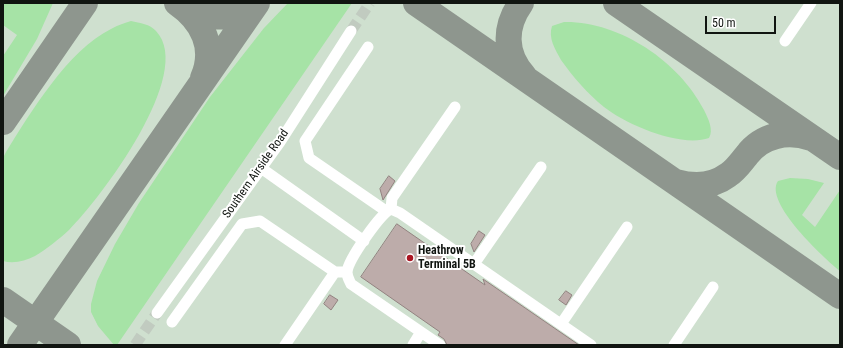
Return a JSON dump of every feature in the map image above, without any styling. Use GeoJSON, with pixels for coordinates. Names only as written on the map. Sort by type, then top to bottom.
{"type":"FeatureCollection","features":[{"type":"Feature","properties":{"kind":"street"},"geometry":{"type":"LineString","coordinates":[[785,41],[811,3]]}},
{"type":"Feature","properties":{"kind":"street","name":"Southern Airside Road"},"geometry":{"type":"LineString","coordinates":[[157,313],[280,142],[351,31]]}},
{"type":"Feature","properties":{"kind":"street"},"geometry":{"type":"LineString","coordinates":[[368,47],[305,141],[309,158],[389,210],[400,213],[591,345]]}},
{"type":"Feature","properties":{"kind":"street"},"geometry":{"type":"LineString","coordinates":[[440,345],[351,284],[347,272],[350,262],[364,241],[389,210],[392,198],[455,107]]}},
{"type":"Feature","properties":{"kind":"street"},"geometry":{"type":"LineString","coordinates":[[474,264],[541,167]]}},
{"type":"Feature","properties":{"kind":"street"},"geometry":{"type":"LineString","coordinates":[[261,168],[364,241]]}},
{"type":"Feature","properties":{"kind":"street"},"geometry":{"type":"LineString","coordinates":[[172,322],[242,224],[260,221],[335,272],[347,272]]}},
{"type":"Feature","properties":{"kind":"street"},"geometry":{"type":"LineString","coordinates":[[560,324],[627,227]]}},
{"type":"Feature","properties":{"kind":"street"},"geometry":{"type":"LineString","coordinates":[[285,345],[335,272]]}},
{"type":"Feature","properties":{"kind":"street"},"geometry":{"type":"LineString","coordinates":[[674,345],[713,287]]}},
{"type":"Feature","properties":{"kind":"street"},"geometry":{"type":"LineString","coordinates":[[413,345],[421,332]]}},
{"type":"Feature","properties":{"kind":"shaded area"},"geometry":{"type":"Polygon","coordinates":[[[3,3],[840,3],[840,345],[3,345],[3,3]]]}},
{"type":"Feature","properties":{"kind":"green space"},"geometry":{"type":"Polygon","coordinates":[[[3,3],[53,3],[37,39],[3,96],[3,56],[17,35],[3,25],[3,3]]]}},
{"type":"Feature","properties":{"kind":"green space"},"geometry":{"type":"Polygon","coordinates":[[[288,3],[352,3],[117,345],[114,345],[98,326],[91,312],[91,304],[97,281],[115,244],[139,203],[210,97],[264,28],[288,3]]]}},
{"type":"Feature","properties":{"kind":"green space"},"geometry":{"type":"Polygon","coordinates":[[[131,21],[145,24],[154,29],[165,50],[164,75],[154,104],[139,135],[101,192],[69,230],[53,244],[35,256],[19,262],[3,261],[3,158],[6,152],[52,83],[80,51],[95,39],[121,24],[131,21]]]}},
{"type":"Feature","properties":{"kind":"green space"},"geometry":{"type":"Polygon","coordinates":[[[564,22],[585,23],[606,28],[626,36],[663,60],[679,75],[693,92],[704,110],[711,128],[709,138],[684,140],[655,133],[626,121],[604,107],[592,97],[576,79],[561,60],[554,48],[551,35],[552,26],[564,22]]]}},
{"type":"Feature","properties":{"kind":"green space"},"geometry":{"type":"Polygon","coordinates":[[[790,178],[808,179],[824,183],[802,215],[815,227],[840,190],[840,271],[810,243],[787,216],[779,202],[776,190],[778,181],[790,178]]]}},
{"type":"Feature","properties":{"kind":"building"},"geometry":{"type":"Polygon","coordinates":[[[389,176],[395,181],[383,200],[380,189],[389,176]]]}},
{"type":"Feature","properties":{"kind":"building","name":"Heathrow Terminal 5B"},"geometry":{"type":"Polygon","coordinates":[[[397,224],[485,285],[483,279],[579,345],[447,345],[444,339],[438,335],[440,332],[361,277],[397,224]]]}},
{"type":"Feature","properties":{"kind":"building"},"geometry":{"type":"Polygon","coordinates":[[[479,231],[485,235],[474,252],[471,244],[479,231]]]}},
{"type":"Feature","properties":{"kind":"building"},"geometry":{"type":"Polygon","coordinates":[[[566,291],[572,295],[566,305],[559,300],[566,291]]]}},
{"type":"Feature","properties":{"kind":"building"},"geometry":{"type":"Polygon","coordinates":[[[330,295],[338,300],[331,310],[324,304],[330,295]]]}},
{"type":"Feature","properties":{"kind":"taxiway"},"geometry":{"type":"LineString","coordinates":[[3,122],[85,3]]}},
{"type":"Feature","properties":{"kind":"taxiway"},"geometry":{"type":"LineString","coordinates":[[177,3],[194,18],[205,36],[208,56],[207,67],[203,78]]}},
{"type":"Feature","properties":{"kind":"taxiway"},"geometry":{"type":"LineString","coordinates":[[185,9],[202,15],[221,16],[238,13],[254,3]]}},
{"type":"Feature","properties":{"kind":"taxiway"},"geometry":{"type":"LineString","coordinates":[[20,345],[257,3]]}},
{"type":"Feature","properties":{"kind":"taxiway"},"geometry":{"type":"LineString","coordinates":[[416,3],[840,296]]}},
{"type":"Feature","properties":{"kind":"taxiway"},"geometry":{"type":"LineString","coordinates":[[521,3],[511,21],[509,40],[513,59],[517,68],[524,76]]}},
{"type":"Feature","properties":{"kind":"taxiway"},"geometry":{"type":"LineString","coordinates":[[616,3],[840,157]]}},
{"type":"Feature","properties":{"kind":"taxiway"},"geometry":{"type":"LineString","coordinates":[[676,182],[689,185],[703,185],[716,182],[734,171],[753,148],[776,136],[793,134],[811,138]]}},
{"type":"Feature","properties":{"kind":"taxiway"},"geometry":{"type":"LineString","coordinates":[[3,300],[68,345]]}},
{"type":"Feature","properties":{"kind":"tunnel"},"geometry":{"type":"LineString","coordinates":[[351,31],[370,3]]}},
{"type":"Feature","properties":{"kind":"tunnel"},"geometry":{"type":"LineString","coordinates":[[135,345],[157,313]]}},
{"type":"Feature","properties":{"kind":"place","name":"Heathrow Terminal 5B"},"geometry":{"type":"Point","coordinates":[410,258]}}]}
